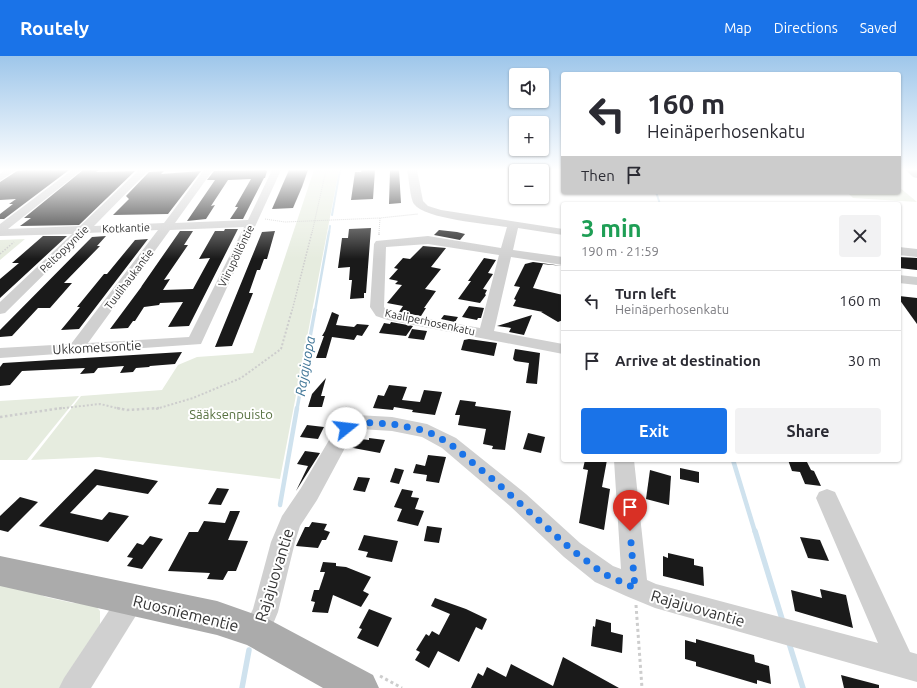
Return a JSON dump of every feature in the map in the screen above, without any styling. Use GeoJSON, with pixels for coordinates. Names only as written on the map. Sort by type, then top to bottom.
{"type":"FeatureCollection","features":[{"type":"Feature","properties":{"kind":"main road","name":"Ruosniementie"},"geometry":{"type":"LineString","coordinates":[[0,571],[217,618],[256,631],[360,688]]}},
{"type":"Feature","properties":{"kind":"street"},"geometry":{"type":"LineString","coordinates":[[0,230],[40,199]]}},
{"type":"Feature","properties":{"kind":"street","name":"Peltopyyntie"},"geometry":{"type":"LineString","coordinates":[[0,310],[115,199]]}},
{"type":"Feature","properties":{"kind":"street","name":"Tuulihaukantie"},"geometry":{"type":"LineString","coordinates":[[76,348],[188,199]]}},
{"type":"Feature","properties":{"kind":"street","name":"Viirupöllöntie"},"geometry":{"type":"LineString","coordinates":[[195,341],[263,199]]}},
{"type":"Feature","properties":{"kind":"street"},"geometry":{"type":"LineString","coordinates":[[417,199],[424,208],[439,213],[561,232]]}},
{"type":"Feature","properties":{"kind":"street","name":"Kotkantie"},"geometry":{"type":"LineString","coordinates":[[0,233],[252,223]]}},
{"type":"Feature","properties":{"kind":"street"},"geometry":{"type":"LineString","coordinates":[[486,334],[513,225]]}},
{"type":"Feature","properties":{"kind":"street"},"geometry":{"type":"LineString","coordinates":[[380,244],[428,240],[561,261]]}},
{"type":"Feature","properties":{"kind":"street","name":"Kaaliperhosenkatu"},"geometry":{"type":"LineString","coordinates":[[380,244],[377,307],[381,313],[388,316],[561,350]]}},
{"type":"Feature","properties":{"kind":"street"},"geometry":{"type":"LineString","coordinates":[[901,251],[917,253]]}},
{"type":"Feature","properties":{"kind":"street"},"geometry":{"type":"LineString","coordinates":[[901,279],[917,281]]}},
{"type":"Feature","properties":{"kind":"street","name":"Ukkometsontie"},"geometry":{"type":"LineString","coordinates":[[0,353],[195,341]]}},
{"type":"Feature","properties":{"kind":"street","name":"Rajajuovantie"},"geometry":{"type":"LineString","coordinates":[[256,631],[265,612],[283,542],[290,523],[309,494],[346,428],[358,422],[392,424],[427,431],[449,443],[512,496],[572,550],[604,574],[635,588],[669,601],[909,666]]}},
{"type":"Feature","properties":{"kind":"street"},"geometry":{"type":"LineString","coordinates":[[624,462],[635,588]]}},
{"type":"Feature","properties":{"kind":"street"},"geometry":{"type":"LineString","coordinates":[[827,498],[909,666]]}},
{"type":"Feature","properties":{"kind":"street"},"geometry":{"type":"LineString","coordinates":[[74,688],[131,600]]}},
{"type":"Feature","properties":{"kind":"path"},"geometry":{"type":"LineString","coordinates":[[380,218],[380,244]]}},
{"type":"Feature","properties":{"kind":"path"},"geometry":{"type":"LineString","coordinates":[[0,254],[26,232]]}},
{"type":"Feature","properties":{"kind":"path"},"geometry":{"type":"LineString","coordinates":[[635,588],[642,688]]}},
{"type":"Feature","properties":{"kind":"green space","name":"Sääksenpuisto"},"geometry":{"type":"Polygon","coordinates":[[[304,199],[333,199],[280,479],[99,457],[31,460],[81,396],[162,390],[178,365],[197,357],[253,353],[304,199]]]}},
{"type":"Feature","properties":{"kind":"green space"},"geometry":{"type":"Polygon","coordinates":[[[877,199],[914,199],[917,202],[877,199]]]}},
{"type":"Feature","properties":{"kind":"green space"},"geometry":{"type":"Polygon","coordinates":[[[25,239],[0,260],[0,240],[25,239]]]}},
{"type":"Feature","properties":{"kind":"green space"},"geometry":{"type":"Polygon","coordinates":[[[79,396],[27,460],[0,460],[0,401],[79,396]]]}},
{"type":"Feature","properties":{"kind":"green space"},"geometry":{"type":"Polygon","coordinates":[[[0,580],[15,583],[46,597],[73,603],[94,604],[100,611],[100,626],[60,688],[0,688],[0,580]]]}},
{"type":"Feature","properties":{"kind":"building"},"geometry":{"type":"Polygon","coordinates":[[[15,199],[30,199],[4,219],[0,219],[0,214],[13,204],[9,204],[15,199]]]}},
{"type":"Feature","properties":{"kind":"building"},"geometry":{"type":"Polygon","coordinates":[[[47,199],[105,199],[79,225],[20,226],[31,218],[24,218],[47,199]]]}},
{"type":"Feature","properties":{"kind":"building"},"geometry":{"type":"Polygon","coordinates":[[[129,199],[179,199],[168,214],[113,215],[129,199]]]}},
{"type":"Feature","properties":{"kind":"building"},"geometry":{"type":"Polygon","coordinates":[[[202,199],[215,199],[211,206],[215,205],[206,219],[187,221],[202,199]]]}},
{"type":"Feature","properties":{"kind":"building"},"geometry":{"type":"Polygon","coordinates":[[[239,199],[253,199],[243,219],[230,219],[238,207],[235,207],[239,199]]]}},
{"type":"Feature","properties":{"kind":"building"},"geometry":{"type":"Polygon","coordinates":[[[276,199],[297,199],[293,208],[272,209],[276,199]]]}},
{"type":"Feature","properties":{"kind":"building"},"geometry":{"type":"Polygon","coordinates":[[[389,199],[401,199],[401,203],[389,204],[389,199]]]}},
{"type":"Feature","properties":{"kind":"building"},"geometry":{"type":"Polygon","coordinates":[[[371,228],[366,293],[364,293],[364,298],[350,299],[352,280],[349,280],[350,267],[338,268],[342,238],[348,238],[349,229],[371,228]]]}},
{"type":"Feature","properties":{"kind":"building"},"geometry":{"type":"Polygon","coordinates":[[[225,229],[238,229],[189,326],[168,327],[183,302],[160,303],[159,305],[144,307],[135,321],[133,321],[128,328],[110,329],[180,231],[193,231],[184,245],[188,245],[164,280],[170,279],[163,290],[193,289],[210,258],[199,259],[215,231],[224,231],[225,229]]]}},
{"type":"Feature","properties":{"kind":"building"},"geometry":{"type":"Polygon","coordinates":[[[439,230],[465,234],[460,240],[434,235],[439,230]]]}},
{"type":"Feature","properties":{"kind":"building"},"geometry":{"type":"Polygon","coordinates":[[[275,231],[267,259],[264,259],[260,270],[257,270],[249,293],[253,293],[232,346],[215,347],[262,232],[275,231]]]}},
{"type":"Feature","properties":{"kind":"building"},"geometry":{"type":"Polygon","coordinates":[[[43,236],[67,236],[0,298],[0,279],[19,263],[12,263],[43,236]]]}},
{"type":"Feature","properties":{"kind":"building"},"geometry":{"type":"Polygon","coordinates":[[[106,236],[97,246],[100,246],[64,283],[72,283],[50,308],[38,308],[12,336],[0,337],[0,330],[92,237],[106,236]]]}},
{"type":"Feature","properties":{"kind":"building"},"geometry":{"type":"Polygon","coordinates":[[[148,239],[79,329],[61,330],[80,307],[77,307],[104,274],[107,274],[135,240],[148,239]]]}},
{"type":"Feature","properties":{"kind":"building"},"geometry":{"type":"Polygon","coordinates":[[[423,246],[446,248],[431,267],[441,269],[425,289],[436,291],[424,308],[426,308],[421,316],[399,312],[403,306],[387,303],[402,285],[395,284],[398,281],[389,279],[398,269],[394,268],[403,258],[410,259],[423,246]]]}},
{"type":"Feature","properties":{"kind":"building"},"geometry":{"type":"Polygon","coordinates":[[[901,257],[917,258],[917,270],[901,268],[901,257]]]}},
{"type":"Feature","properties":{"kind":"building"},"geometry":{"type":"Polygon","coordinates":[[[484,258],[496,260],[488,273],[493,274],[483,289],[487,290],[486,295],[480,303],[458,299],[471,281],[468,281],[484,258]]]}},
{"type":"Feature","properties":{"kind":"building"},"geometry":{"type":"Polygon","coordinates":[[[533,262],[561,266],[543,264],[533,288],[561,295],[561,321],[558,322],[541,312],[543,312],[513,306],[516,300],[514,299],[520,287],[514,286],[525,264],[533,262]]]}},
{"type":"Feature","properties":{"kind":"building"},"geometry":{"type":"Polygon","coordinates":[[[901,296],[917,298],[917,324],[901,302],[901,296]]]}},
{"type":"Feature","properties":{"kind":"building"},"geometry":{"type":"Polygon","coordinates":[[[469,306],[484,308],[481,318],[478,318],[477,320],[462,317],[469,306]]]}},
{"type":"Feature","properties":{"kind":"building"},"geometry":{"type":"Polygon","coordinates":[[[332,312],[339,315],[336,325],[354,327],[357,324],[369,325],[362,336],[357,335],[354,340],[332,337],[326,358],[316,358],[324,336],[322,336],[332,312]]]}},
{"type":"Feature","properties":{"kind":"building"},"geometry":{"type":"Polygon","coordinates":[[[444,315],[458,317],[455,322],[441,319],[444,315]]]}},
{"type":"Feature","properties":{"kind":"building"},"geometry":{"type":"Polygon","coordinates":[[[532,315],[524,335],[509,332],[511,328],[497,326],[532,315]]]}},
{"type":"Feature","properties":{"kind":"building"},"geometry":{"type":"Polygon","coordinates":[[[391,322],[413,326],[406,336],[379,333],[384,323],[390,324],[391,322]]]}},
{"type":"Feature","properties":{"kind":"building"},"geometry":{"type":"Polygon","coordinates":[[[412,329],[427,331],[424,340],[408,338],[412,329]]]}},
{"type":"Feature","properties":{"kind":"building"},"geometry":{"type":"Polygon","coordinates":[[[469,339],[497,343],[494,356],[461,350],[464,340],[469,339]]]}},
{"type":"Feature","properties":{"kind":"building"},"geometry":{"type":"Polygon","coordinates":[[[515,349],[540,353],[537,384],[526,383],[529,363],[515,361],[513,359],[515,349]]]}},
{"type":"Feature","properties":{"kind":"building"},"geometry":{"type":"Polygon","coordinates":[[[182,352],[175,364],[136,368],[133,372],[120,373],[124,366],[98,368],[94,373],[80,374],[85,368],[22,371],[10,385],[0,386],[0,367],[3,363],[182,352]]]}},
{"type":"Feature","properties":{"kind":"building"},"geometry":{"type":"Polygon","coordinates":[[[326,378],[321,396],[325,396],[322,407],[308,407],[312,394],[326,378]]]}},
{"type":"Feature","properties":{"kind":"building"},"geometry":{"type":"Polygon","coordinates":[[[389,385],[407,387],[402,400],[420,402],[424,390],[442,392],[435,415],[412,412],[413,410],[394,407],[393,410],[373,408],[378,395],[384,396],[389,385]]]}},
{"type":"Feature","properties":{"kind":"building"},"geometry":{"type":"Polygon","coordinates":[[[460,400],[476,402],[475,406],[511,411],[505,450],[492,449],[493,446],[483,444],[486,429],[458,425],[460,415],[455,415],[460,400]]]}},
{"type":"Feature","properties":{"kind":"building"},"geometry":{"type":"Polygon","coordinates":[[[307,425],[324,427],[318,439],[300,437],[307,425]]]}},
{"type":"Feature","properties":{"kind":"building"},"geometry":{"type":"Polygon","coordinates":[[[528,433],[545,437],[541,453],[523,449],[528,433]]]}},
{"type":"Feature","properties":{"kind":"building"},"geometry":{"type":"Polygon","coordinates":[[[353,438],[385,440],[380,453],[348,447],[353,438]]]}},
{"type":"Feature","properties":{"kind":"building"},"geometry":{"type":"Polygon","coordinates":[[[305,451],[320,453],[296,491],[308,466],[297,464],[305,451]]]}},
{"type":"Feature","properties":{"kind":"building"},"geometry":{"type":"Polygon","coordinates":[[[428,455],[446,457],[439,483],[426,481],[427,475],[413,473],[416,464],[425,466],[428,455]]]}},
{"type":"Feature","properties":{"kind":"building"},"geometry":{"type":"Polygon","coordinates":[[[585,462],[607,462],[602,487],[610,489],[604,530],[579,523],[588,470],[583,469],[585,462]]]}},
{"type":"Feature","properties":{"kind":"building"},"geometry":{"type":"Polygon","coordinates":[[[789,462],[807,462],[811,470],[814,471],[821,486],[805,484],[800,472],[792,471],[789,462]]]}},
{"type":"Feature","properties":{"kind":"building"},"geometry":{"type":"Polygon","coordinates":[[[395,468],[404,470],[399,484],[390,482],[395,468]]]}},
{"type":"Feature","properties":{"kind":"building"},"geometry":{"type":"Polygon","coordinates":[[[680,468],[699,472],[699,483],[680,479],[680,468]]]}},
{"type":"Feature","properties":{"kind":"building"},"geometry":{"type":"Polygon","coordinates":[[[95,469],[158,481],[148,494],[97,485],[70,513],[102,520],[109,512],[129,516],[108,542],[39,526],[95,469]]]}},
{"type":"Feature","properties":{"kind":"building"},"geometry":{"type":"Polygon","coordinates":[[[650,470],[671,476],[669,505],[646,499],[650,470]]]}},
{"type":"Feature","properties":{"kind":"building"},"geometry":{"type":"Polygon","coordinates":[[[358,477],[370,478],[365,492],[353,490],[358,477]]]}},
{"type":"Feature","properties":{"kind":"building"},"geometry":{"type":"Polygon","coordinates":[[[217,488],[229,489],[221,505],[208,504],[217,488]]]}},
{"type":"Feature","properties":{"kind":"building"},"geometry":{"type":"Polygon","coordinates":[[[402,489],[413,491],[411,497],[419,498],[415,509],[424,511],[418,526],[397,521],[402,509],[394,507],[402,489]]]}},
{"type":"Feature","properties":{"kind":"building"},"geometry":{"type":"Polygon","coordinates":[[[20,497],[38,502],[8,532],[0,530],[0,516],[20,497]]]}},
{"type":"Feature","properties":{"kind":"building"},"geometry":{"type":"Polygon","coordinates":[[[230,511],[240,511],[228,540],[248,541],[236,571],[228,571],[223,580],[207,579],[210,573],[168,571],[189,532],[198,532],[204,521],[225,523],[230,511]]]}},
{"type":"Feature","properties":{"kind":"building"},"geometry":{"type":"Polygon","coordinates":[[[312,522],[327,524],[324,530],[330,532],[326,540],[322,540],[318,548],[296,546],[305,527],[309,527],[312,522]]]}},
{"type":"Feature","properties":{"kind":"building"},"geometry":{"type":"Polygon","coordinates":[[[427,526],[442,528],[439,543],[424,541],[427,526]]]}},
{"type":"Feature","properties":{"kind":"building"},"geometry":{"type":"Polygon","coordinates":[[[364,535],[398,541],[392,562],[366,557],[368,552],[358,550],[364,535]]]}},
{"type":"Feature","properties":{"kind":"building"},"geometry":{"type":"Polygon","coordinates":[[[150,536],[163,539],[142,569],[127,566],[133,558],[127,557],[137,543],[143,545],[150,536]]]}},
{"type":"Feature","properties":{"kind":"building"},"geometry":{"type":"Polygon","coordinates":[[[800,537],[820,540],[829,561],[808,558],[800,537]]]}},
{"type":"Feature","properties":{"kind":"building"},"geometry":{"type":"Polygon","coordinates":[[[668,553],[694,559],[694,565],[703,567],[704,586],[663,576],[663,556],[668,558],[668,553]]]}},
{"type":"Feature","properties":{"kind":"building"},"geometry":{"type":"Polygon","coordinates":[[[323,562],[336,563],[336,566],[346,567],[371,577],[363,591],[369,594],[361,607],[333,595],[328,613],[312,612],[315,602],[311,601],[314,590],[319,590],[325,572],[320,572],[323,562]]]}},
{"type":"Feature","properties":{"kind":"building"},"geometry":{"type":"Polygon","coordinates":[[[820,589],[846,595],[853,628],[795,611],[791,590],[822,598],[820,589]]]}},
{"type":"Feature","properties":{"kind":"building"},"geometry":{"type":"Polygon","coordinates":[[[435,598],[466,609],[487,619],[482,630],[476,627],[459,662],[438,651],[429,668],[415,660],[420,652],[416,650],[426,634],[429,636],[432,631],[439,635],[450,614],[431,606],[435,598]]]}},
{"type":"Feature","properties":{"kind":"building"},"geometry":{"type":"Polygon","coordinates":[[[369,609],[392,618],[378,647],[357,638],[362,629],[359,628],[369,609]]]}},
{"type":"Feature","properties":{"kind":"building"},"geometry":{"type":"Polygon","coordinates":[[[596,619],[611,623],[611,632],[623,635],[622,653],[591,646],[593,626],[595,627],[596,619]]]}},
{"type":"Feature","properties":{"kind":"building"},"geometry":{"type":"Polygon","coordinates":[[[696,639],[754,655],[755,662],[769,666],[771,684],[757,680],[757,684],[696,666],[696,662],[685,659],[685,640],[696,643],[696,639]]]}},
{"type":"Feature","properties":{"kind":"building"},"geometry":{"type":"Polygon","coordinates":[[[563,657],[619,688],[471,688],[478,673],[483,676],[487,667],[506,677],[511,664],[553,686],[563,657]]]}},
{"type":"Feature","properties":{"kind":"building"},"geometry":{"type":"Polygon","coordinates":[[[841,675],[879,685],[879,688],[844,688],[841,675]]]}},
{"type":"Feature","properties":{"kind":"waterway"},"geometry":{"type":"LineString","coordinates":[[332,215],[335,199]]}},
{"type":"Feature","properties":{"kind":"waterway","name":"Rajajuopa"},"geometry":{"type":"LineString","coordinates":[[329,233],[330,226]]}},
{"type":"Feature","properties":{"kind":"waterway","name":"Rajajuopa"},"geometry":{"type":"LineString","coordinates":[[315,311],[329,232]]}},
{"type":"Feature","properties":{"kind":"waterway","name":"Rajajuopa"},"geometry":{"type":"LineString","coordinates":[[297,409],[315,310]]}},
{"type":"Feature","properties":{"kind":"waterway","name":"Rajajuopa"},"geometry":{"type":"LineString","coordinates":[[280,505],[297,408]]}},
{"type":"Feature","properties":{"kind":"waterway"},"geometry":{"type":"LineString","coordinates":[[734,462],[755,532]]}},
{"type":"Feature","properties":{"kind":"waterway"},"geometry":{"type":"LineString","coordinates":[[755,531],[783,622]]}},
{"type":"Feature","properties":{"kind":"waterway"},"geometry":{"type":"LineString","coordinates":[[789,643],[803,688]]}},
{"type":"Feature","properties":{"kind":"waterway","name":"Rajajuopa"},"geometry":{"type":"LineString","coordinates":[[242,688],[249,650]]}},
{"type":"Feature","properties":{"kind":"route"},"geometry":{"type":"LineString","coordinates":[[346,428],[358,422],[392,424],[427,431],[449,443],[486,472],[572,550],[604,574],[635,588],[630,531]]}}]}
